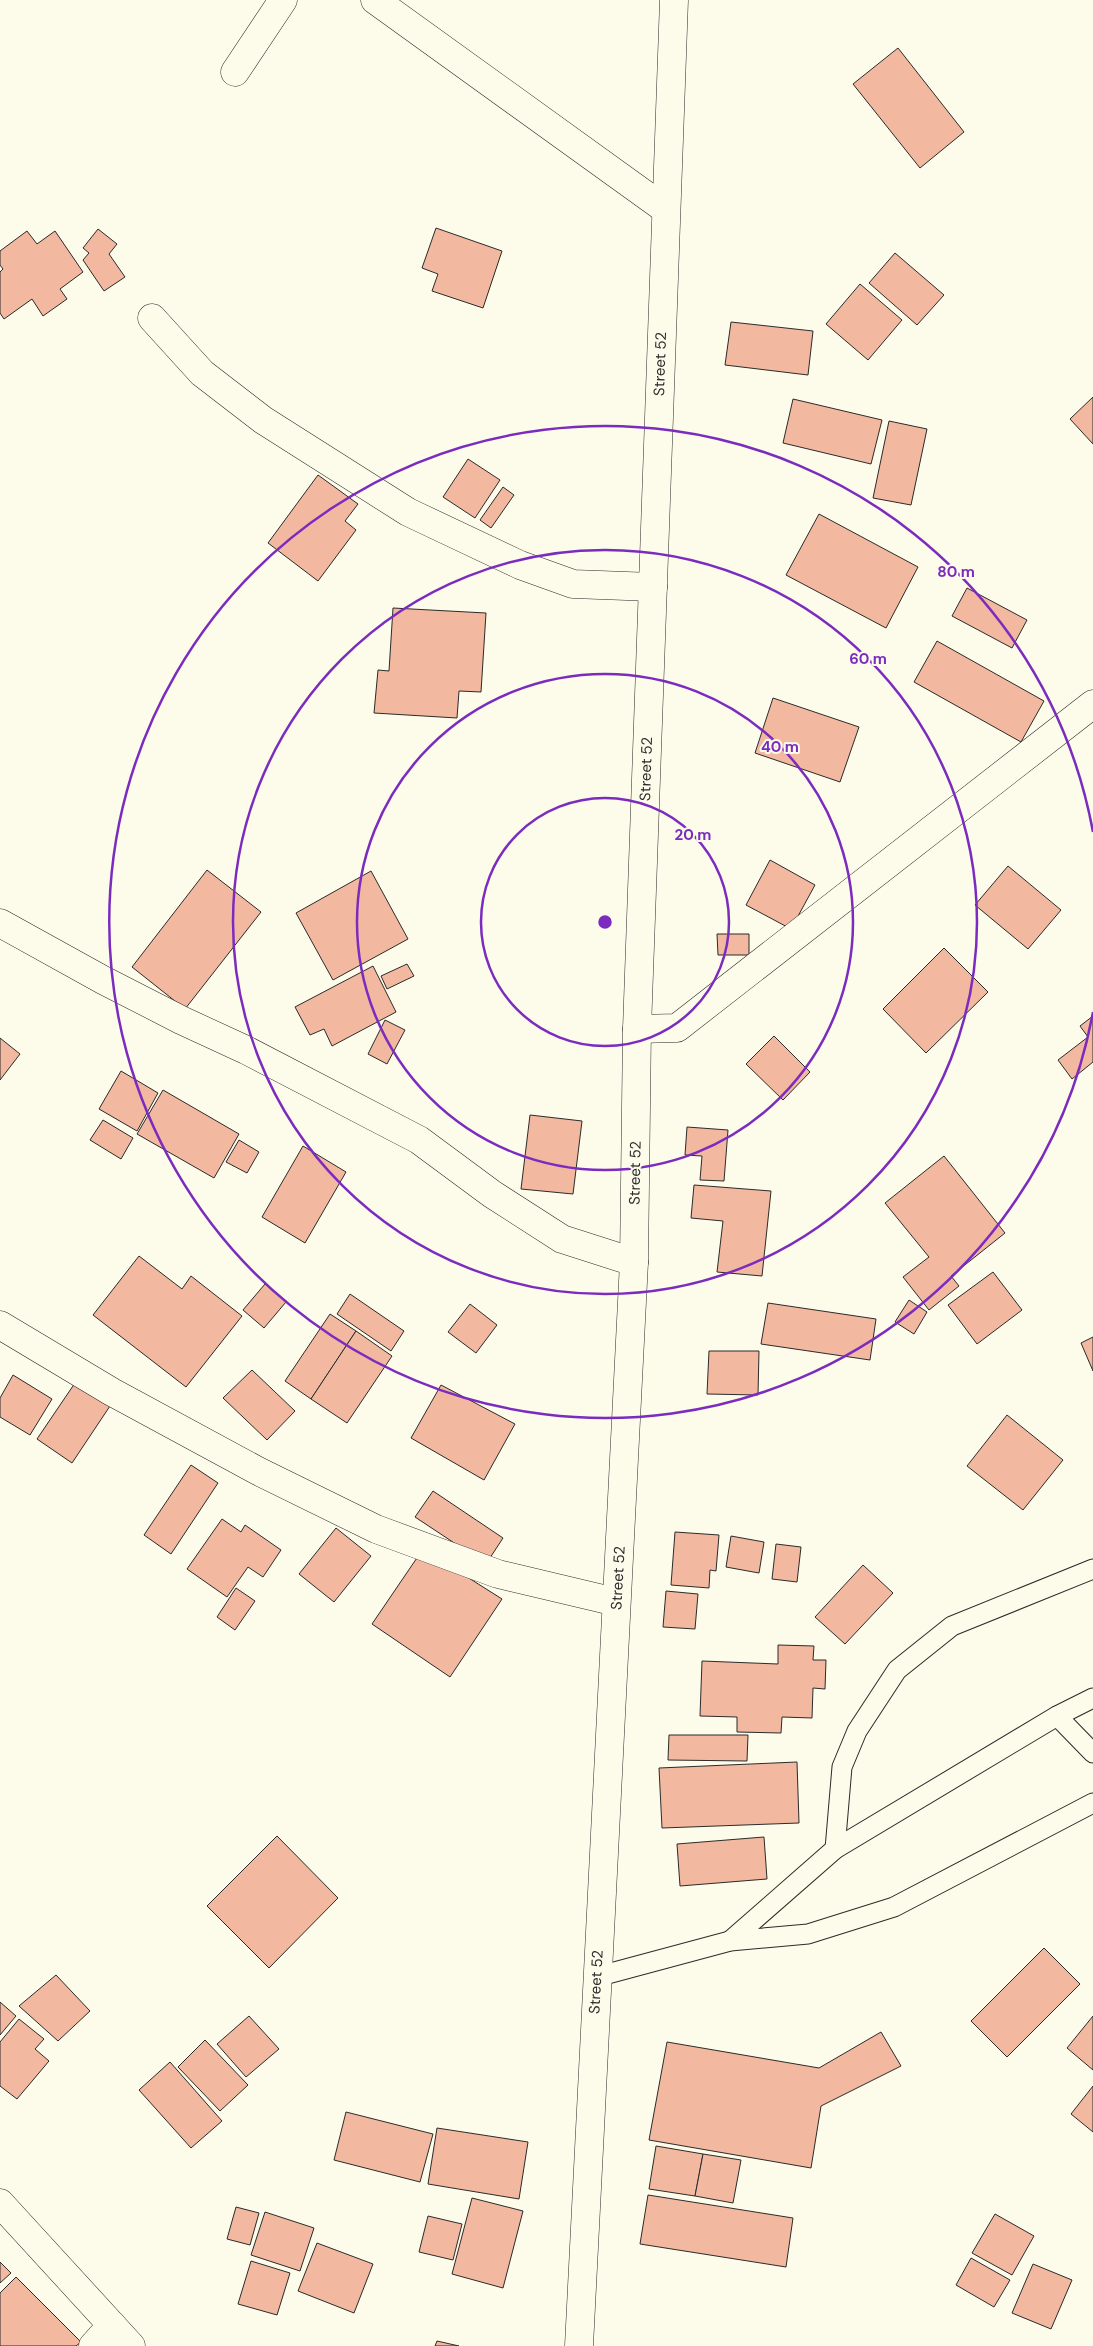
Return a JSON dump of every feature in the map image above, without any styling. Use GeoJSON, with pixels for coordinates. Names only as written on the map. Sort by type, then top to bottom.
{"type":"FeatureCollection","features":[{"type":"Feature","properties":{"kind":"street"},"geometry":{"type":"LineString","coordinates":[[235,72],[283,0]]}},
{"type":"Feature","properties":{"kind":"street"},"geometry":{"type":"LineString","coordinates":[[375,0],[665,209]]}},
{"type":"Feature","properties":{"kind":"street","name":"Street 52"},"geometry":{"type":"LineString","coordinates":[[579,2346],[596,1977],[634,1262],[637,1029],[674,0]]}},
{"type":"Feature","properties":{"kind":"street"},"geometry":{"type":"LineString","coordinates":[[152,318],[202,373],[263,420],[408,512],[520,565],[573,584],[653,587]]}},
{"type":"Feature","properties":{"kind":"street"},"geometry":{"type":"LineString","coordinates":[[637,1029],[677,1028],[1093,704]]}},
{"type":"Feature","properties":{"kind":"street"},"geometry":{"type":"LineString","coordinates":[[0,923],[103,980],[181,1020],[246,1050],[420,1140],[492,1194],[562,1239],[634,1262]]}},
{"type":"Feature","properties":{"kind":"street"},"geometry":{"type":"LineString","coordinates":[[0,1325],[129,1402],[258,1471],[376,1529],[498,1574],[616,1602]]}},
{"type":"Feature","properties":{"kind":"street"},"geometry":{"type":"LineString","coordinates":[[0,2203],[131,2346]]}},
{"type":"Feature","properties":{"kind":"street"},"geometry":{"type":"LineString","coordinates":[[93,2346],[112,2325]]}},
{"type":"Feature","properties":{"kind":"lane"},"geometry":{"type":"LineString","coordinates":[[835,1849],[842,1767],[857,1731],[897,1670],[952,1626],[1093,1569]]}},
{"type":"Feature","properties":{"kind":"lane"},"geometry":{"type":"LineString","coordinates":[[730,1941],[835,1849],[1057,1716],[1093,1698]]}},
{"type":"Feature","properties":{"kind":"lane"},"geometry":{"type":"LineString","coordinates":[[1057,1716],[1093,1753]]}},
{"type":"Feature","properties":{"kind":"lane"},"geometry":{"type":"LineString","coordinates":[[596,1977],[730,1941],[808,1934],[894,1908],[1093,1803]]}},
{"type":"Feature","properties":{"kind":"building"},"geometry":{"type":"Polygon","coordinates":[[[898,48],[964,132],[920,168],[853,84],[898,48]]]}},
{"type":"Feature","properties":{"kind":"building"},"geometry":{"type":"Polygon","coordinates":[[[436,228],[502,251],[483,308],[432,291],[438,274],[422,268],[436,228]]]}},
{"type":"Feature","properties":{"kind":"building"},"geometry":{"type":"Polygon","coordinates":[[[98,229],[117,244],[109,254],[125,277],[104,291],[83,260],[89,253],[83,248],[98,229]]]}},
{"type":"Feature","properties":{"kind":"building"},"geometry":{"type":"Polygon","coordinates":[[[27,231],[37,244],[55,231],[83,272],[60,289],[67,299],[43,316],[32,299],[4,319],[0,313],[0,272],[3,269],[0,265],[0,251],[27,231]]]}},
{"type":"Feature","properties":{"kind":"building"},"geometry":{"type":"Polygon","coordinates":[[[895,253],[944,295],[917,325],[869,283],[895,253]]]}},
{"type":"Feature","properties":{"kind":"building"},"geometry":{"type":"Polygon","coordinates":[[[860,284],[902,320],[868,360],[826,324],[860,284]]]}},
{"type":"Feature","properties":{"kind":"building"},"geometry":{"type":"Polygon","coordinates":[[[731,322],[813,331],[808,375],[725,365],[731,322]]]}},
{"type":"Feature","properties":{"kind":"building"},"geometry":{"type":"Polygon","coordinates":[[[1093,397],[1093,444],[1070,419],[1093,397]]]}},
{"type":"Feature","properties":{"kind":"building"},"geometry":{"type":"Polygon","coordinates":[[[793,399],[882,420],[871,464],[783,443],[793,399]]]}},
{"type":"Feature","properties":{"kind":"building"},"geometry":{"type":"Polygon","coordinates":[[[889,421],[927,429],[911,505],[873,498],[889,421]]]}},
{"type":"Feature","properties":{"kind":"building"},"geometry":{"type":"Polygon","coordinates":[[[468,459],[500,480],[475,518],[443,497],[468,459]]]}},
{"type":"Feature","properties":{"kind":"building"},"geometry":{"type":"Polygon","coordinates":[[[318,475],[358,504],[345,521],[356,530],[318,581],[268,543],[318,475]]]}},
{"type":"Feature","properties":{"kind":"building"},"geometry":{"type":"Polygon","coordinates":[[[503,487],[514,495],[491,528],[480,520],[503,487]]]}},
{"type":"Feature","properties":{"kind":"building"},"geometry":{"type":"Polygon","coordinates":[[[819,514],[918,567],[886,628],[786,575],[819,514]]]}},
{"type":"Feature","properties":{"kind":"building"},"geometry":{"type":"Polygon","coordinates":[[[967,588],[1027,620],[1012,648],[952,616],[967,588]]]}},
{"type":"Feature","properties":{"kind":"building"},"geometry":{"type":"Polygon","coordinates":[[[393,608],[486,613],[481,692],[459,691],[457,718],[374,713],[378,670],[389,671],[393,608]]]}},
{"type":"Feature","properties":{"kind":"building"},"geometry":{"type":"Polygon","coordinates":[[[937,641],[1044,701],[1021,742],[914,682],[937,641]]]}},
{"type":"Feature","properties":{"kind":"building"},"geometry":{"type":"Polygon","coordinates":[[[773,698],[859,727],[840,782],[755,753],[773,698]]]}},
{"type":"Feature","properties":{"kind":"building"},"geometry":{"type":"Polygon","coordinates":[[[770,860],[815,885],[791,929],[746,905],[770,860]]]}},
{"type":"Feature","properties":{"kind":"building"},"geometry":{"type":"Polygon","coordinates":[[[1008,866],[1061,910],[1028,949],[975,905],[1008,866]]]}},
{"type":"Feature","properties":{"kind":"building"},"geometry":{"type":"Polygon","coordinates":[[[207,870],[261,912],[185,1009],[132,967],[207,870]]]}},
{"type":"Feature","properties":{"kind":"building"},"geometry":{"type":"Polygon","coordinates":[[[371,871],[408,939],[333,980],[296,913],[371,871]]]}},
{"type":"Feature","properties":{"kind":"building"},"geometry":{"type":"Polygon","coordinates":[[[717,934],[749,934],[749,955],[718,955],[717,934]]]}},
{"type":"Feature","properties":{"kind":"building"},"geometry":{"type":"Polygon","coordinates":[[[944,948],[988,992],[926,1053],[883,1009],[944,948]]]}},
{"type":"Feature","properties":{"kind":"building"},"geometry":{"type":"Polygon","coordinates":[[[407,964],[414,976],[387,989],[381,976],[407,964]]]}},
{"type":"Feature","properties":{"kind":"building"},"geometry":{"type":"Polygon","coordinates":[[[373,966],[396,1012],[332,1046],[324,1029],[310,1035],[295,1007],[373,966]]]}},
{"type":"Feature","properties":{"kind":"building"},"geometry":{"type":"Polygon","coordinates":[[[1093,1016],[1093,1062],[1072,1079],[1058,1060],[1088,1037],[1080,1026],[1093,1016]]]}},
{"type":"Feature","properties":{"kind":"building"},"geometry":{"type":"Polygon","coordinates":[[[385,1020],[405,1030],[387,1064],[368,1054],[385,1020]]]}},
{"type":"Feature","properties":{"kind":"building"},"geometry":{"type":"Polygon","coordinates":[[[774,1036],[810,1072],[783,1100],[746,1064],[774,1036]]]}},
{"type":"Feature","properties":{"kind":"building"},"geometry":{"type":"Polygon","coordinates":[[[0,1038],[20,1054],[0,1080],[0,1038]]]}},
{"type":"Feature","properties":{"kind":"building"},"geometry":{"type":"Polygon","coordinates":[[[121,1071],[158,1093],[137,1131],[99,1109],[121,1071]]]}},
{"type":"Feature","properties":{"kind":"building"},"geometry":{"type":"Polygon","coordinates":[[[163,1090],[239,1134],[214,1178],[137,1134],[163,1090]]]}},
{"type":"Feature","properties":{"kind":"building"},"geometry":{"type":"Polygon","coordinates":[[[530,1115],[582,1121],[573,1194],[521,1189],[530,1115]]]}},
{"type":"Feature","properties":{"kind":"building"},"geometry":{"type":"Polygon","coordinates":[[[103,1120],[133,1138],[121,1159],[90,1140],[103,1120]]]}},
{"type":"Feature","properties":{"kind":"building"},"geometry":{"type":"Polygon","coordinates":[[[687,1127],[728,1130],[724,1181],[700,1180],[702,1156],[685,1155],[687,1127]]]}},
{"type":"Feature","properties":{"kind":"building"},"geometry":{"type":"Polygon","coordinates":[[[239,1140],[259,1152],[247,1173],[226,1162],[239,1140]]]}},
{"type":"Feature","properties":{"kind":"building"},"geometry":{"type":"Polygon","coordinates":[[[303,1146],[346,1172],[305,1243],[262,1217],[303,1146]]]}},
{"type":"Feature","properties":{"kind":"building"},"geometry":{"type":"Polygon","coordinates":[[[944,1156],[1005,1233],[951,1276],[959,1286],[929,1310],[903,1277],[929,1257],[885,1203],[944,1156]]]}},
{"type":"Feature","properties":{"kind":"building"},"geometry":{"type":"Polygon","coordinates":[[[694,1185],[771,1191],[762,1276],[717,1272],[723,1221],[691,1218],[694,1185]]]}},
{"type":"Feature","properties":{"kind":"building"},"geometry":{"type":"Polygon","coordinates":[[[139,1256],[182,1289],[191,1276],[242,1316],[186,1387],[93,1315],[139,1256]]]}},
{"type":"Feature","properties":{"kind":"building"},"geometry":{"type":"Polygon","coordinates":[[[993,1272],[1022,1310],[977,1344],[948,1305],[993,1272]]]}},
{"type":"Feature","properties":{"kind":"building"},"geometry":{"type":"Polygon","coordinates":[[[265,1284],[286,1302],[264,1328],[243,1310],[265,1284]]]}},
{"type":"Feature","properties":{"kind":"building"},"geometry":{"type":"Polygon","coordinates":[[[350,1294],[404,1331],[391,1351],[337,1314],[350,1294]]]}},
{"type":"Feature","properties":{"kind":"building"},"geometry":{"type":"Polygon","coordinates":[[[909,1300],[927,1312],[914,1334],[895,1322],[909,1300]]]}},
{"type":"Feature","properties":{"kind":"building"},"geometry":{"type":"Polygon","coordinates":[[[768,1303],[876,1319],[870,1360],[761,1344],[768,1303]]]}},
{"type":"Feature","properties":{"kind":"building"},"geometry":{"type":"Polygon","coordinates":[[[470,1304],[497,1325],[476,1353],[448,1332],[470,1304]]]}},
{"type":"Feature","properties":{"kind":"building"},"geometry":{"type":"Polygon","coordinates":[[[330,1314],[356,1331],[311,1399],[285,1381],[330,1314]]]}},
{"type":"Feature","properties":{"kind":"building"},"geometry":{"type":"Polygon","coordinates":[[[356,1331],[392,1356],[347,1423],[311,1399],[356,1331]]]}},
{"type":"Feature","properties":{"kind":"building"},"geometry":{"type":"Polygon","coordinates":[[[1093,1337],[1093,1371],[1081,1343],[1093,1337]]]}},
{"type":"Feature","properties":{"kind":"building"},"geometry":{"type":"Polygon","coordinates":[[[709,1351],[759,1351],[758,1395],[707,1394],[709,1351]]]}},
{"type":"Feature","properties":{"kind":"building"},"geometry":{"type":"Polygon","coordinates":[[[252,1370],[295,1411],[267,1440],[223,1398],[252,1370]]]}},
{"type":"Feature","properties":{"kind":"building"},"geometry":{"type":"Polygon","coordinates":[[[13,1375],[52,1399],[30,1435],[0,1417],[0,1398],[13,1375]]]}},
{"type":"Feature","properties":{"kind":"building"},"geometry":{"type":"Polygon","coordinates":[[[77,1380],[112,1403],[72,1463],[37,1439],[77,1380]]]}},
{"type":"Feature","properties":{"kind":"building"},"geometry":{"type":"Polygon","coordinates":[[[441,1385],[515,1424],[484,1480],[411,1438],[441,1385]]]}},
{"type":"Feature","properties":{"kind":"building"},"geometry":{"type":"Polygon","coordinates":[[[1007,1415],[1063,1460],[1023,1510],[967,1466],[1007,1415]]]}},
{"type":"Feature","properties":{"kind":"building"},"geometry":{"type":"Polygon","coordinates":[[[191,1465],[218,1483],[171,1554],[144,1535],[191,1465]]]}},
{"type":"Feature","properties":{"kind":"building"},"geometry":{"type":"Polygon","coordinates":[[[433,1491],[503,1538],[486,1564],[415,1517],[433,1491]]]}},
{"type":"Feature","properties":{"kind":"building"},"geometry":{"type":"Polygon","coordinates":[[[222,1519],[241,1532],[245,1525],[281,1550],[263,1577],[248,1567],[227,1597],[187,1569],[222,1519]]]}},
{"type":"Feature","properties":{"kind":"building"},"geometry":{"type":"Polygon","coordinates":[[[336,1528],[371,1556],[334,1602],[299,1574],[336,1528]]]}},
{"type":"Feature","properties":{"kind":"building"},"geometry":{"type":"Polygon","coordinates":[[[675,1532],[719,1535],[716,1571],[710,1570],[709,1588],[671,1585],[675,1532]]]}},
{"type":"Feature","properties":{"kind":"building"},"geometry":{"type":"Polygon","coordinates":[[[731,1536],[764,1542],[759,1573],[726,1567],[731,1536]]]}},
{"type":"Feature","properties":{"kind":"building"},"geometry":{"type":"Polygon","coordinates":[[[776,1544],[801,1547],[797,1582],[772,1579],[776,1544]]]}},
{"type":"Feature","properties":{"kind":"building"},"geometry":{"type":"Polygon","coordinates":[[[423,1549],[502,1599],[450,1677],[372,1624],[423,1549]]]}},
{"type":"Feature","properties":{"kind":"building"},"geometry":{"type":"Polygon","coordinates":[[[863,1565],[893,1593],[845,1644],[815,1617],[863,1565]]]}},
{"type":"Feature","properties":{"kind":"building"},"geometry":{"type":"Polygon","coordinates":[[[236,1588],[255,1601],[235,1630],[217,1617],[236,1588]]]}},
{"type":"Feature","properties":{"kind":"building"},"geometry":{"type":"Polygon","coordinates":[[[666,1591],[698,1594],[695,1629],[663,1627],[666,1591]]]}},
{"type":"Feature","properties":{"kind":"building"},"geometry":{"type":"Polygon","coordinates":[[[778,1645],[814,1646],[813,1660],[826,1660],[825,1689],[813,1688],[812,1718],[782,1717],[781,1733],[737,1732],[737,1717],[700,1716],[702,1661],[778,1664],[778,1645]]]}},
{"type":"Feature","properties":{"kind":"building"},"geometry":{"type":"Polygon","coordinates":[[[669,1735],[748,1735],[747,1761],[668,1760],[669,1735]]]}},
{"type":"Feature","properties":{"kind":"building"},"geometry":{"type":"Polygon","coordinates":[[[797,1762],[799,1823],[662,1828],[659,1768],[797,1762]]]}},
{"type":"Feature","properties":{"kind":"building"},"geometry":{"type":"Polygon","coordinates":[[[277,1836],[338,1898],[269,1968],[207,1906],[277,1836]]]}},
{"type":"Feature","properties":{"kind":"building"},"geometry":{"type":"Polygon","coordinates":[[[764,1837],[767,1879],[680,1886],[677,1844],[764,1837]]]}},
{"type":"Feature","properties":{"kind":"building"},"geometry":{"type":"Polygon","coordinates":[[[1044,1948],[1080,1984],[1007,2057],[971,2021],[1044,1948]]]}},
{"type":"Feature","properties":{"kind":"building"},"geometry":{"type":"Polygon","coordinates":[[[56,1975],[90,2011],[58,2041],[19,2006],[56,1975]]]}},
{"type":"Feature","properties":{"kind":"building"},"geometry":{"type":"Polygon","coordinates":[[[0,2002],[16,2016],[0,2035],[0,2002]]]}},
{"type":"Feature","properties":{"kind":"building"},"geometry":{"type":"Polygon","coordinates":[[[249,2016],[279,2049],[246,2077],[217,2044],[249,2016]]]}},
{"type":"Feature","properties":{"kind":"building"},"geometry":{"type":"Polygon","coordinates":[[[1093,2016],[1093,2070],[1067,2048],[1093,2016]]]}},
{"type":"Feature","properties":{"kind":"building"},"geometry":{"type":"Polygon","coordinates":[[[19,2019],[44,2039],[35,2049],[49,2061],[17,2099],[0,2086],[0,2042],[19,2019]]]}},
{"type":"Feature","properties":{"kind":"building"},"geometry":{"type":"Polygon","coordinates":[[[881,2032],[901,2066],[821,2106],[811,2168],[649,2140],[667,2042],[819,2068],[881,2032]]]}},
{"type":"Feature","properties":{"kind":"building"},"geometry":{"type":"Polygon","coordinates":[[[205,2040],[248,2085],[220,2111],[178,2067],[205,2040]]]}},
{"type":"Feature","properties":{"kind":"building"},"geometry":{"type":"Polygon","coordinates":[[[170,2062],[222,2121],[191,2148],[139,2090],[170,2062]]]}},
{"type":"Feature","properties":{"kind":"building"},"geometry":{"type":"Polygon","coordinates":[[[1093,2086],[1093,2132],[1071,2114],[1093,2086]]]}},
{"type":"Feature","properties":{"kind":"building"},"geometry":{"type":"Polygon","coordinates":[[[346,2112],[433,2134],[420,2182],[334,2160],[346,2112]]]}},
{"type":"Feature","properties":{"kind":"building"},"geometry":{"type":"Polygon","coordinates":[[[437,2128],[528,2142],[519,2199],[428,2184],[437,2128]]]}},
{"type":"Feature","properties":{"kind":"building"},"geometry":{"type":"Polygon","coordinates":[[[656,2146],[703,2154],[695,2196],[649,2189],[656,2146]]]}},
{"type":"Feature","properties":{"kind":"building"},"geometry":{"type":"Polygon","coordinates":[[[703,2154],[741,2160],[733,2203],[695,2196],[703,2154]]]}},
{"type":"Feature","properties":{"kind":"building"},"geometry":{"type":"Polygon","coordinates":[[[648,2195],[793,2218],[786,2267],[640,2244],[648,2195]]]}},
{"type":"Feature","properties":{"kind":"building"},"geometry":{"type":"Polygon","coordinates":[[[472,2198],[523,2211],[503,2288],[452,2274],[472,2198]]]}},
{"type":"Feature","properties":{"kind":"building"},"geometry":{"type":"Polygon","coordinates":[[[236,2207],[259,2213],[250,2245],[227,2239],[236,2207]]]}},
{"type":"Feature","properties":{"kind":"building"},"geometry":{"type":"Polygon","coordinates":[[[265,2212],[314,2228],[300,2271],[251,2255],[265,2212]]]}},
{"type":"Feature","properties":{"kind":"building"},"geometry":{"type":"Polygon","coordinates":[[[995,2214],[1034,2236],[1012,2275],[972,2253],[995,2214]]]}},
{"type":"Feature","properties":{"kind":"building"},"geometry":{"type":"Polygon","coordinates":[[[428,2216],[462,2224],[453,2260],[419,2252],[428,2216]]]}},
{"type":"Feature","properties":{"kind":"building"},"geometry":{"type":"Polygon","coordinates":[[[317,2243],[373,2264],[354,2313],[298,2291],[317,2243]]]}},
{"type":"Feature","properties":{"kind":"building"},"geometry":{"type":"Polygon","coordinates":[[[971,2258],[1010,2280],[994,2307],[956,2285],[971,2258]]]}},
{"type":"Feature","properties":{"kind":"building"},"geometry":{"type":"Polygon","coordinates":[[[251,2261],[290,2273],[277,2315],[238,2304],[251,2261]]]}},
{"type":"Feature","properties":{"kind":"building"},"geometry":{"type":"Polygon","coordinates":[[[0,2262],[11,2273],[0,2283],[0,2262]]]}},
{"type":"Feature","properties":{"kind":"building"},"geometry":{"type":"Polygon","coordinates":[[[1033,2264],[1072,2280],[1051,2329],[1012,2313],[1033,2264]]]}},
{"type":"Feature","properties":{"kind":"building"},"geometry":{"type":"Polygon","coordinates":[[[16,2277],[81,2342],[76,2346],[0,2346],[0,2293],[16,2277]]]}},
{"type":"Feature","properties":{"kind":"building"},"geometry":{"type":"Polygon","coordinates":[[[437,2341],[459,2346],[435,2346],[437,2341]]]}}]}
